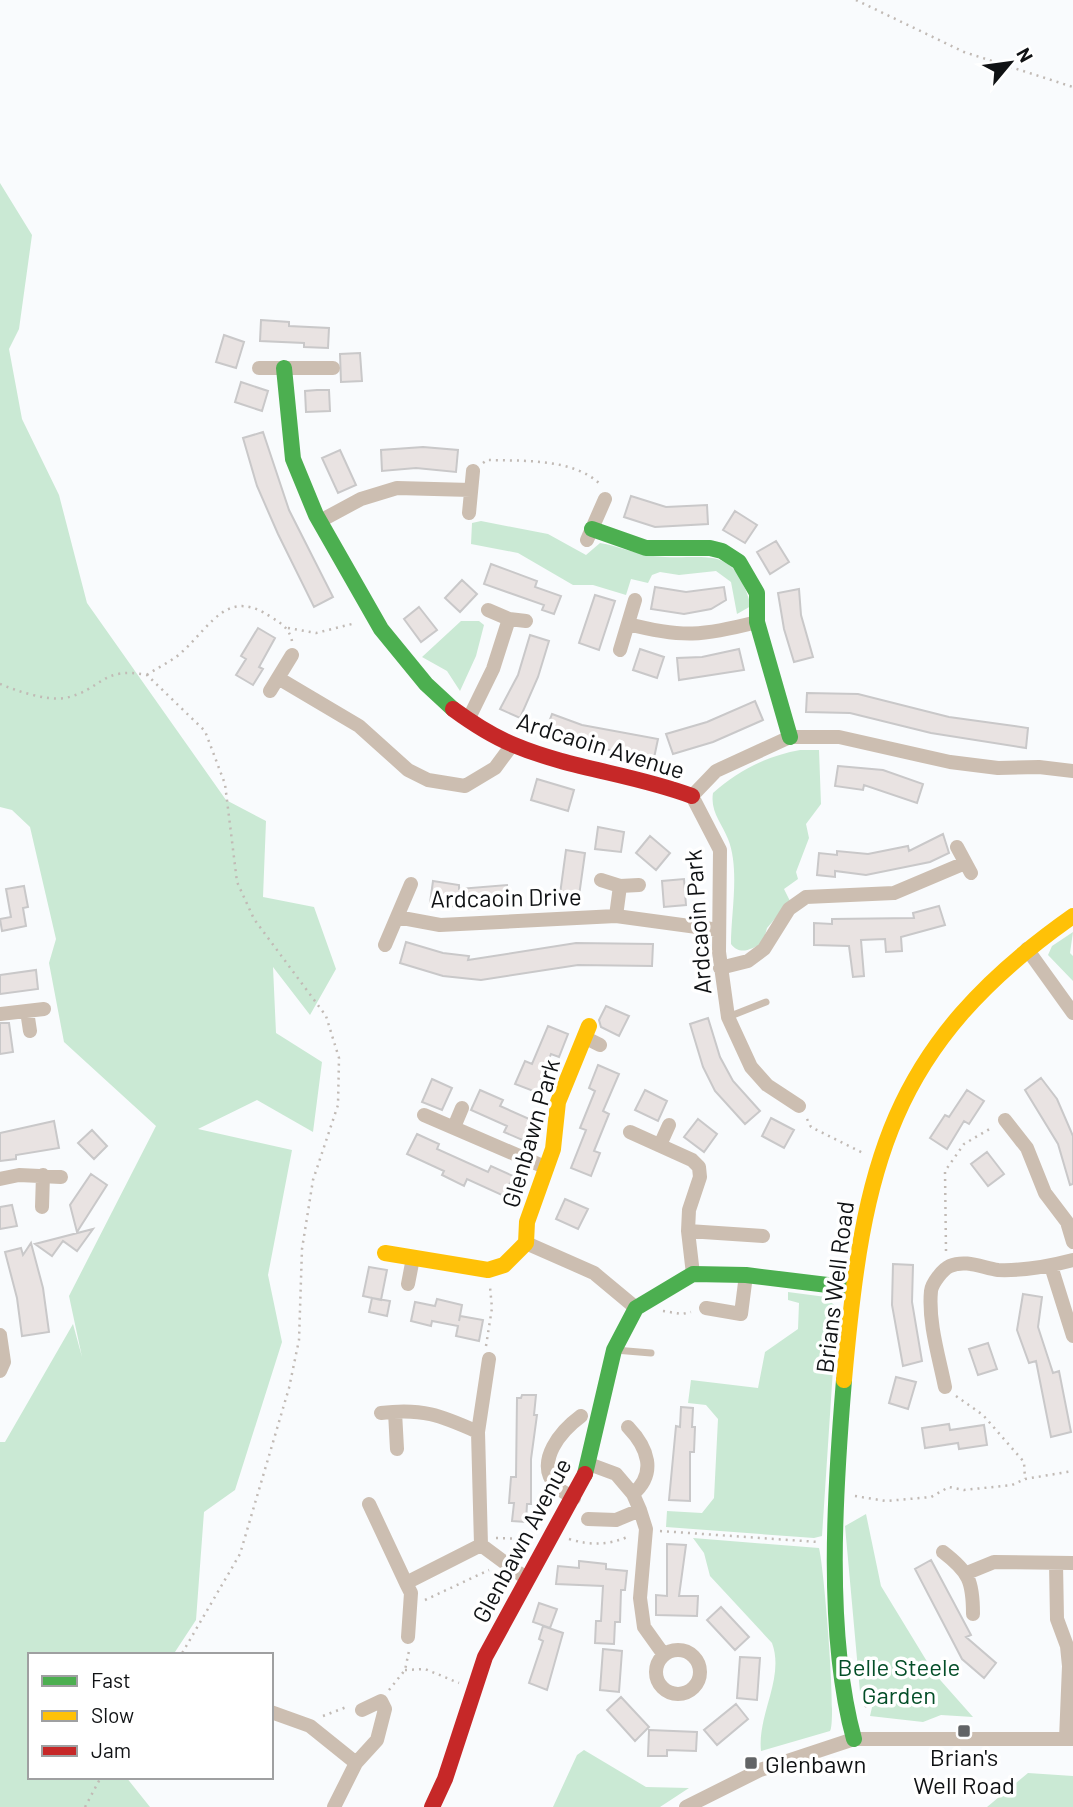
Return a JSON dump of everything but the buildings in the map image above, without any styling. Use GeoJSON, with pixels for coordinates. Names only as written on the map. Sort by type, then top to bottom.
{"type":"FeatureCollection","features":[{"type":"Feature","properties":{"kind":"street"},"geometry":{"type":"LineString","coordinates":[[258,368],[333,368]]}},
{"type":"Feature","properties":{"kind":"street","name":"Ardcaoin Avenue"},"geometry":{"type":"LineString","coordinates":[[284,368],[291,449],[302,484],[372,618],[424,682],[468,720],[512,745],[563,762],[662,782],[692,796],[716,771],[790,737],[839,737],[950,762],[998,768],[1039,767],[1073,771]]}},
{"type":"Feature","properties":{"kind":"street"},"geometry":{"type":"LineString","coordinates":[[469,513],[472,471]]}},
{"type":"Feature","properties":{"kind":"street"},"geometry":{"type":"LineString","coordinates":[[320,522],[361,499],[397,488],[471,490]]}},
{"type":"Feature","properties":{"kind":"street"},"geometry":{"type":"LineString","coordinates":[[605,499],[590,534],[646,548],[722,551],[748,573],[757,593],[757,622],[790,737]]}},
{"type":"Feature","properties":{"kind":"street"},"geometry":{"type":"LineString","coordinates":[[620,650],[635,600]]}},
{"type":"Feature","properties":{"kind":"street"},"geometry":{"type":"LineString","coordinates":[[488,610],[509,619],[526,621]]}},
{"type":"Feature","properties":{"kind":"street"},"geometry":{"type":"LineString","coordinates":[[468,720],[493,669],[509,619]]}},
{"type":"Feature","properties":{"kind":"street"},"geometry":{"type":"LineString","coordinates":[[628,624],[663,634],[708,635],[757,622]]}},
{"type":"Feature","properties":{"kind":"street"},"geometry":{"type":"LineString","coordinates":[[270,691],[292,655]]}},
{"type":"Feature","properties":{"kind":"street"},"geometry":{"type":"LineString","coordinates":[[278,678],[359,726],[408,770],[428,780],[465,786],[495,768],[512,745]]}},
{"type":"Feature","properties":{"kind":"street","name":"Ardcaoin Park"},"geometry":{"type":"LineString","coordinates":[[692,796],[720,850],[720,968],[728,1017],[751,1066],[767,1085],[799,1107]]}},
{"type":"Feature","properties":{"kind":"street"},"geometry":{"type":"LineString","coordinates":[[720,968],[748,961],[764,949],[789,909],[806,897],[894,893],[968,868],[957,847]]}},
{"type":"Feature","properties":{"kind":"street","name":"Ardcaoin Drive"},"geometry":{"type":"LineString","coordinates":[[601,880],[620,886],[639,885]]}},
{"type":"Feature","properties":{"kind":"street"},"geometry":{"type":"LineString","coordinates":[[385,945],[411,884]]}},
{"type":"Feature","properties":{"kind":"street","name":"Ardcaoin Drive"},"geometry":{"type":"LineString","coordinates":[[616,916],[620,886]]}},
{"type":"Feature","properties":{"kind":"street","name":"Ardcaoin Drive"},"geometry":{"type":"LineString","coordinates":[[397,917],[440,925],[616,916],[719,930]]}},
{"type":"Feature","properties":{"kind":"street","name":"Brians Well Road"},"geometry":{"type":"LineString","coordinates":[[854,1739],[848,1721],[842,1670],[835,1544],[835,1473],[852,1288],[863,1212],[892,1123],[933,1048],[963,1010],[1027,948],[1073,916]]}},
{"type":"Feature","properties":{"kind":"street"},"geometry":{"type":"LineString","coordinates":[[1027,948],[1073,1013]]}},
{"type":"Feature","properties":{"kind":"street"},"geometry":{"type":"LineString","coordinates":[[0,1014],[44,1009]]}},
{"type":"Feature","properties":{"kind":"street"},"geometry":{"type":"LineString","coordinates":[[27,1011],[30,1031]]}},
{"type":"Feature","properties":{"kind":"street","name":"Glenbawn Park"},"geometry":{"type":"LineString","coordinates":[[488,1270],[504,1265],[526,1242],[527,1222],[554,1149],[558,1102],[587,1032],[600,1045]]}},
{"type":"Feature","properties":{"kind":"street"},"geometry":{"type":"LineString","coordinates":[[454,1127],[462,1108]]}},
{"type":"Feature","properties":{"kind":"street"},"geometry":{"type":"LineString","coordinates":[[424,1115],[547,1167]]}},
{"type":"Feature","properties":{"kind":"street"},"geometry":{"type":"LineString","coordinates":[[1005,1120],[1027,1148],[1045,1194],[1067,1222],[1073,1242]]}},
{"type":"Feature","properties":{"kind":"street"},"geometry":{"type":"LineString","coordinates":[[660,1145],[669,1125]]}},
{"type":"Feature","properties":{"kind":"street"},"geometry":{"type":"LineString","coordinates":[[629,1132],[692,1160],[699,1167],[700,1177],[689,1210],[688,1231],[693,1274]]}},
{"type":"Feature","properties":{"kind":"street"},"geometry":{"type":"LineString","coordinates":[[0,1179],[43,1175],[61,1177]]}},
{"type":"Feature","properties":{"kind":"street"},"geometry":{"type":"LineString","coordinates":[[42,1207],[43,1175]]}},
{"type":"Feature","properties":{"kind":"street"},"geometry":{"type":"LineString","coordinates":[[688,1231],[763,1236]]}},
{"type":"Feature","properties":{"kind":"street","name":"Glenbawn Park"},"geometry":{"type":"LineString","coordinates":[[526,1242],[594,1273],[636,1308]]}},
{"type":"Feature","properties":{"kind":"street"},"geometry":{"type":"LineString","coordinates":[[385,1253],[488,1270]]}},
{"type":"Feature","properties":{"kind":"street"},"geometry":{"type":"LineString","coordinates":[[408,1284],[413,1258]]}},
{"type":"Feature","properties":{"kind":"street"},"geometry":{"type":"LineString","coordinates":[[944,1387],[935,1340],[931,1288],[951,1266],[971,1264],[998,1269],[1051,1266],[1073,1260]]}},
{"type":"Feature","properties":{"kind":"street"},"geometry":{"type":"LineString","coordinates":[[1051,1266],[1073,1336]]}},
{"type":"Feature","properties":{"kind":"street","name":"Glenbawn Avenue"},"geometry":{"type":"LineString","coordinates":[[432,1807],[445,1779],[485,1657],[574,1498],[589,1464],[614,1350],[636,1308],[674,1282],[693,1274],[746,1275],[852,1288]]}},
{"type":"Feature","properties":{"kind":"street"},"geometry":{"type":"LineString","coordinates":[[706,1308],[741,1314],[746,1275]]}},
{"type":"Feature","properties":{"kind":"street"},"geometry":{"type":"LineString","coordinates":[[0,1335],[4,1362],[0,1371]]}},
{"type":"Feature","properties":{"kind":"street"},"geometry":{"type":"LineString","coordinates":[[481,1545],[478,1432],[489,1359]]}},
{"type":"Feature","properties":{"kind":"street"},"geometry":{"type":"LineString","coordinates":[[397,1449],[388,1413],[435,1413],[478,1432]]}},
{"type":"Feature","properties":{"kind":"street"},"geometry":{"type":"LineString","coordinates":[[574,1498],[556,1486],[550,1476],[550,1458],[554,1443],[567,1426],[581,1416]]}},
{"type":"Feature","properties":{"kind":"street"},"geometry":{"type":"LineString","coordinates":[[628,1427],[640,1439],[647,1455],[645,1484],[633,1494]]}},
{"type":"Feature","properties":{"kind":"street"},"geometry":{"type":"LineString","coordinates":[[589,1464],[616,1474],[633,1494],[640,1510],[646,1530],[640,1598],[644,1627],[664,1656]]}},
{"type":"Feature","properties":{"kind":"street"},"geometry":{"type":"LineString","coordinates":[[369,1504],[411,1593],[408,1637]]}},
{"type":"Feature","properties":{"kind":"street"},"geometry":{"type":"LineString","coordinates":[[588,1519],[616,1520],[640,1510]]}},
{"type":"Feature","properties":{"kind":"street"},"geometry":{"type":"LineString","coordinates":[[481,1545],[527,1579]]}},
{"type":"Feature","properties":{"kind":"street"},"geometry":{"type":"LineString","coordinates":[[406,1583],[481,1545]]}},
{"type":"Feature","properties":{"kind":"street"},"geometry":{"type":"LineString","coordinates":[[943,1552],[967,1573],[973,1593],[972,1614]]}},
{"type":"Feature","properties":{"kind":"street"},"geometry":{"type":"LineString","coordinates":[[967,1573],[994,1562],[1073,1563]]}},
{"type":"Feature","properties":{"kind":"street"},"geometry":{"type":"LineString","coordinates":[[686,1807],[760,1770],[854,1739],[1069,1739],[1069,1666],[1067,1646],[1057,1619],[1056,1563]]}},
{"type":"Feature","properties":{"kind":"street"},"geometry":{"type":"LineString","coordinates":[[336,1806],[356,1763],[377,1740],[385,1709],[381,1701],[362,1710]]}},
{"type":"Feature","properties":{"kind":"street"},"geometry":{"type":"LineString","coordinates":[[274,1713],[310,1726],[356,1763]]}},
{"type":"Feature","properties":{"kind":"lane"},"geometry":{"type":"LineString","coordinates":[[728,1017],[766,1002]]}},
{"type":"Feature","properties":{"kind":"lane"},"geometry":{"type":"LineString","coordinates":[[614,1350],[651,1353]]}},
{"type":"Feature","properties":{"kind":"path"},"geometry":{"type":"LineString","coordinates":[[856,0],[964,52],[1073,87]]}},
{"type":"Feature","properties":{"kind":"path"},"geometry":{"type":"LineString","coordinates":[[472,471],[487,460],[535,461],[582,472],[603,488],[605,499]]}},
{"type":"Feature","properties":{"kind":"path"},"geometry":{"type":"LineString","coordinates":[[0,684],[16,691],[63,698],[89,688],[113,673],[147,675],[181,654],[223,610],[239,605],[257,608],[288,628],[316,634],[372,618]]}},
{"type":"Feature","properties":{"kind":"path"},"geometry":{"type":"LineString","coordinates":[[288,628],[292,655]]}},
{"type":"Feature","properties":{"kind":"path"},"geometry":{"type":"LineString","coordinates":[[147,675],[205,731],[225,784],[237,882],[254,919],[326,1016],[339,1058],[338,1105],[313,1180],[302,1249],[299,1340],[289,1388],[240,1554],[182,1653]]}},
{"type":"Feature","properties":{"kind":"path"},"geometry":{"type":"LineString","coordinates":[[799,1107],[811,1127],[878,1161]]}},
{"type":"Feature","properties":{"kind":"path"},"geometry":{"type":"LineString","coordinates":[[951,1266],[944,1245],[945,1171],[964,1144],[1005,1120]]}},
{"type":"Feature","properties":{"kind":"path"},"geometry":{"type":"LineString","coordinates":[[488,1270],[492,1308],[485,1348],[489,1359]]}},
{"type":"Feature","properties":{"kind":"path"},"geometry":{"type":"LineString","coordinates":[[660,1311],[682,1314],[706,1308]]}},
{"type":"Feature","properties":{"kind":"path"},"geometry":{"type":"LineString","coordinates":[[944,1387],[983,1415],[1024,1462],[1025,1479]]}},
{"type":"Feature","properties":{"kind":"path"},"geometry":{"type":"LineString","coordinates":[[846,1494],[886,1501],[930,1497],[949,1487],[964,1490],[1012,1485],[1025,1479],[1073,1471]]}},
{"type":"Feature","properties":{"kind":"path"},"geometry":{"type":"LineString","coordinates":[[481,1545],[499,1537],[551,1538],[588,1544],[612,1544],[646,1530],[824,1543]]}},
{"type":"Feature","properties":{"kind":"path"},"geometry":{"type":"LineString","coordinates":[[410,1607],[504,1562]]}},
{"type":"Feature","properties":{"kind":"path"},"geometry":{"type":"LineString","coordinates":[[381,1701],[405,1670],[410,1654],[408,1637]]}},
{"type":"Feature","properties":{"kind":"path"},"geometry":{"type":"LineString","coordinates":[[405,1670],[425,1669],[475,1689]]}},
{"type":"Feature","properties":{"kind":"path"},"geometry":{"type":"LineString","coordinates":[[861,1712],[871,1700]]}},
{"type":"Feature","properties":{"kind":"path"},"geometry":{"type":"LineString","coordinates":[[310,1726],[316,1719],[346,1705],[362,1710]]}},
{"type":"Feature","properties":{"kind":"path"},"geometry":{"type":"LineString","coordinates":[[85,1807],[100,1779]]}},
{"type":"Feature","properties":{"kind":"green space"},"geometry":{"type":"Polygon","coordinates":[[[0,183],[32,235],[19,329],[9,349],[22,419],[59,495],[87,603],[226,800],[266,821],[263,897],[314,907],[336,969],[310,1015],[273,967],[276,1033],[322,1062],[313,1132],[257,1100],[198,1129],[292,1150],[268,1275],[282,1342],[235,1490],[204,1512],[196,1620],[174,1653],[28,1653],[28,1779],[128,1779],[150,1807],[0,1807],[0,1442],[5,1442],[73,1324],[82,1357],[69,1296],[156,1126],[64,1042],[49,963],[56,939],[30,827],[12,810],[0,807],[0,183]]]}},
{"type":"Feature","properties":{"kind":"green space"},"geometry":{"type":"Polygon","coordinates":[[[481,521],[548,534],[586,555],[600,543],[653,556],[715,558],[735,571],[744,585],[751,606],[737,614],[731,582],[716,571],[679,575],[660,572],[652,575],[648,583],[631,579],[626,595],[593,585],[573,585],[518,553],[471,544],[472,523],[481,521]]]}},
{"type":"Feature","properties":{"kind":"green space"},"geometry":{"type":"Polygon","coordinates":[[[461,621],[479,621],[484,625],[476,656],[460,691],[447,671],[422,657],[461,621]]]}},
{"type":"Feature","properties":{"kind":"green space"},"geometry":{"type":"Polygon","coordinates":[[[800,750],[819,750],[821,804],[806,824],[809,838],[796,872],[798,879],[784,889],[790,901],[767,928],[763,943],[746,950],[738,950],[731,944],[734,877],[732,851],[715,812],[713,793],[753,766],[800,750]]]}},
{"type":"Feature","properties":{"kind":"green space"},"geometry":{"type":"Polygon","coordinates":[[[1073,932],[1070,953],[1073,956],[1073,981],[1048,955],[1052,946],[1073,932]]]}},
{"type":"Feature","properties":{"kind":"green space"},"geometry":{"type":"Polygon","coordinates":[[[788,1292],[826,1297],[837,1308],[822,1536],[814,1538],[666,1527],[667,1511],[702,1513],[714,1498],[718,1419],[706,1405],[688,1403],[691,1380],[758,1388],[765,1352],[798,1329],[799,1303],[788,1300],[788,1292]]]}},
{"type":"Feature","properties":{"kind":"green space","name":"Belle Steele Garden"},"geometry":{"type":"Polygon","coordinates":[[[866,1514],[881,1586],[934,1673],[973,1717],[941,1715],[923,1722],[870,1716],[873,1703],[870,1697],[861,1703],[845,1526],[866,1514]]]}},
{"type":"Feature","properties":{"kind":"green space"},"geometry":{"type":"Polygon","coordinates":[[[693,1538],[819,1548],[831,1674],[830,1731],[761,1751],[763,1724],[775,1670],[772,1643],[710,1576],[704,1553],[693,1538]]]}},
{"type":"Feature","properties":{"kind":"green space"},"geometry":{"type":"Polygon","coordinates":[[[584,1750],[646,1787],[689,1788],[660,1807],[553,1807],[577,1755],[584,1750]]]}},
{"type":"Feature","properties":{"kind":"green space"},"geometry":{"type":"Polygon","coordinates":[[[1028,1773],[1073,1776],[1073,1807],[987,1807],[1028,1773]]]}},
{"type":"Feature","properties":{"kind":"traffic: fast"},"geometry":{"type":"LineString","coordinates":[[284,368],[293,459],[316,515],[381,629],[426,684],[453,709]]}},
{"type":"Feature","properties":{"kind":"traffic: fast"},"geometry":{"type":"LineString","coordinates":[[592,529],[646,548],[710,548],[722,551],[739,562],[757,593],[757,622],[790,737]]}},
{"type":"Feature","properties":{"kind":"traffic: fast"},"geometry":{"type":"LineString","coordinates":[[585,1474],[614,1350],[636,1308],[693,1274],[746,1275],[852,1288]]}},
{"type":"Feature","properties":{"kind":"traffic: fast"},"geometry":{"type":"LineString","coordinates":[[844,1380],[836,1514],[836,1608],[845,1698],[854,1739]]}},
{"type":"Feature","properties":{"kind":"traffic: slow"},"geometry":{"type":"LineString","coordinates":[[844,1380],[862,1236],[876,1173],[896,1116],[924,1064],[962,1013],[1011,964],[1073,916]]}},
{"type":"Feature","properties":{"kind":"traffic: slow"},"geometry":{"type":"LineString","coordinates":[[385,1253],[488,1270],[504,1265],[526,1243],[527,1222],[553,1149],[558,1102],[589,1026]]}},
{"type":"Feature","properties":{"kind":"traffic: jam"},"geometry":{"type":"LineString","coordinates":[[453,709],[498,738],[514,745],[692,796]]}},
{"type":"Feature","properties":{"kind":"traffic: jam"},"geometry":{"type":"LineString","coordinates":[[432,1807],[445,1779],[485,1657],[585,1474]]}},
{"type":"Feature","properties":{"kind":"place","name":"Brian's Well Road"},"geometry":{"type":"Point","coordinates":[964,1731]}},
{"type":"Feature","properties":{"kind":"place","name":"Glenbawn"},"geometry":{"type":"Point","coordinates":[751,1763]}}]}
